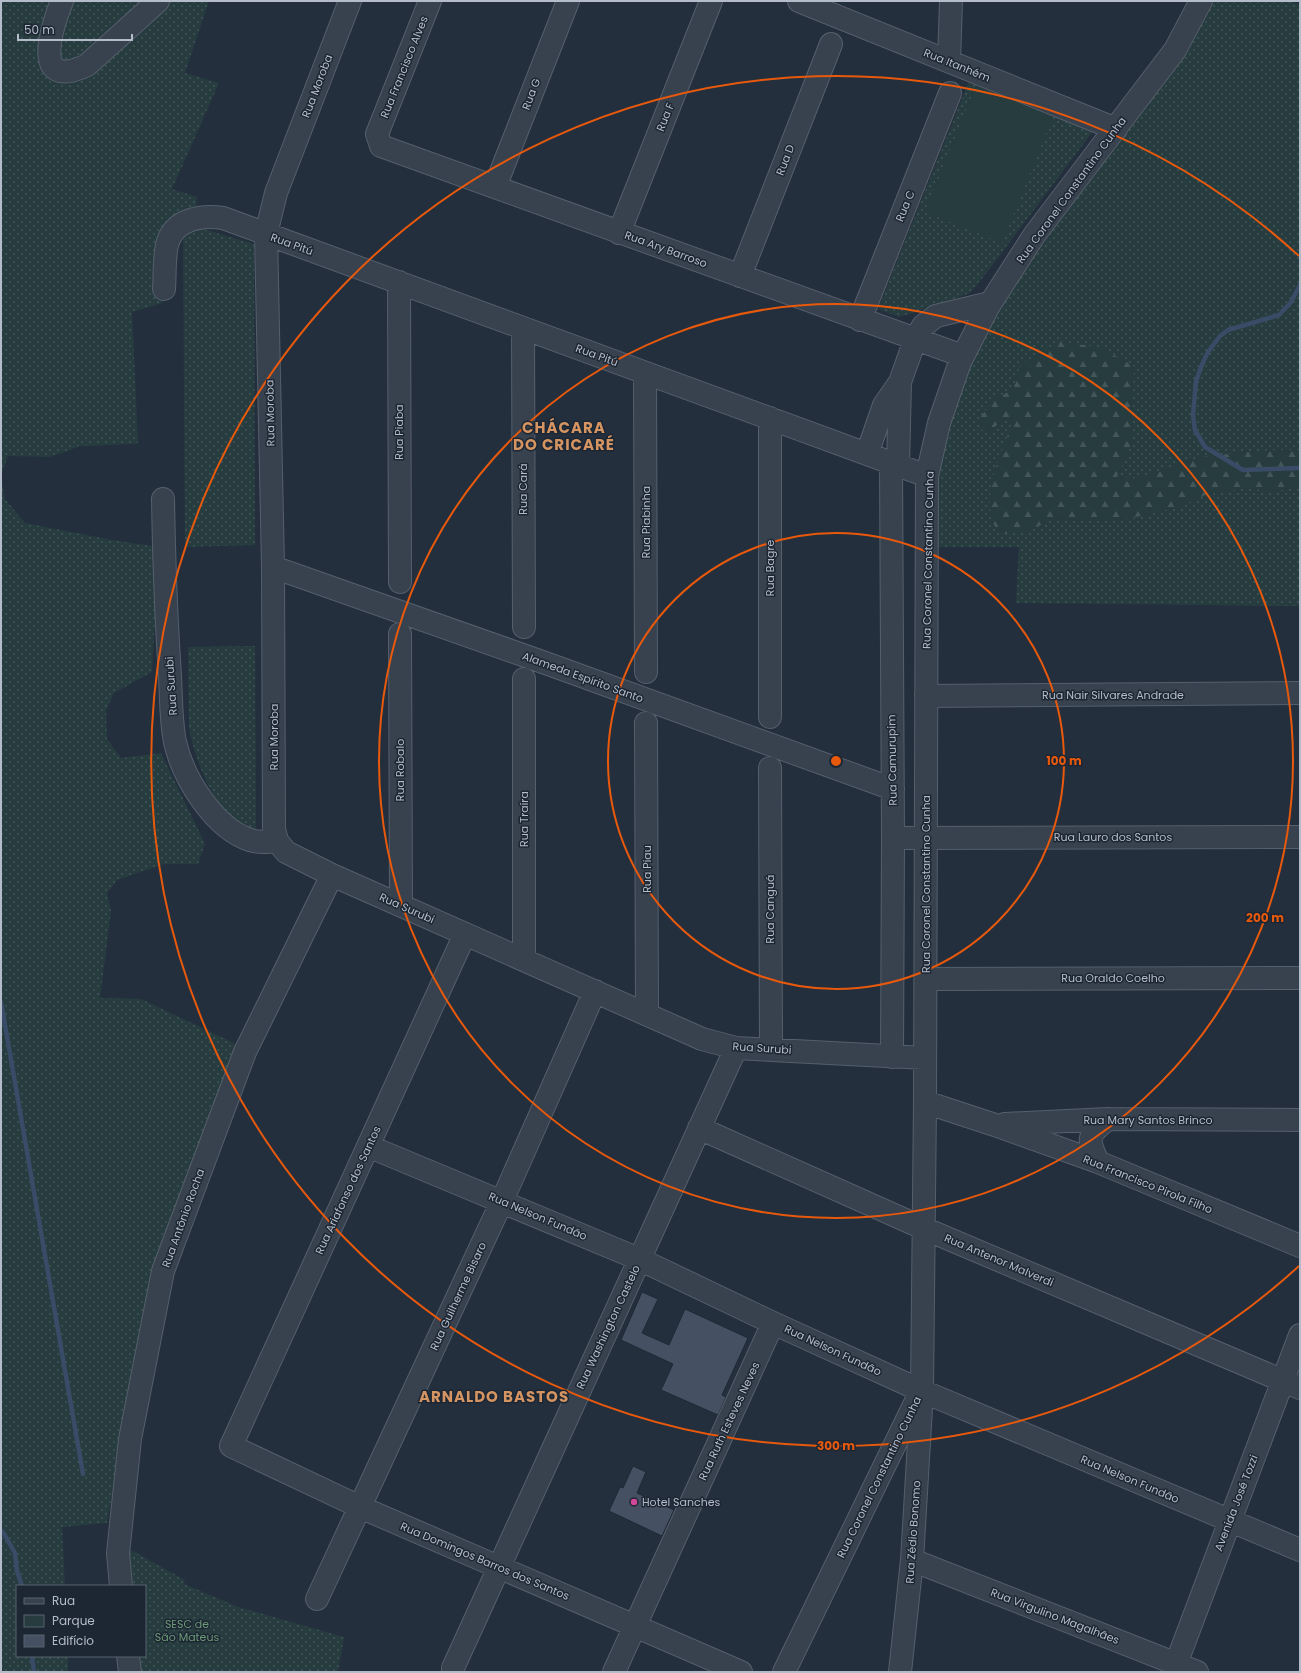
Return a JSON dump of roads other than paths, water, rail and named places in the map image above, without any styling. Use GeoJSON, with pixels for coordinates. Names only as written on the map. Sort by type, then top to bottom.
{"type":"FeatureCollection","features":[{"type":"Feature","properties":{"kind":"street"},"geometry":{"type":"LineString","coordinates":[[62,1],[54,23],[50,40],[49,56],[52,66],[61,72],[74,71],[87,65],[158,1]]}},
{"type":"Feature","properties":{"kind":"street","name":"Rua Moroba"},"geometry":{"type":"LineString","coordinates":[[277,841],[274,829],[273,567],[266,234],[276,193],[350,1]]}},
{"type":"Feature","properties":{"kind":"street","name":"Rua Francisco Alves"},"geometry":{"type":"LineString","coordinates":[[378,134],[430,1]]}},
{"type":"Feature","properties":{"kind":"street","name":"Rua G"},"geometry":{"type":"LineString","coordinates":[[495,187],[568,1]]}},
{"type":"Feature","properties":{"kind":"street","name":"Rua F"},"geometry":{"type":"LineString","coordinates":[[619,232],[711,1]]}},
{"type":"Feature","properties":{"kind":"street","name":"Rua Itanhém"},"geometry":{"type":"LineString","coordinates":[[799,1],[1116,129]]}},
{"type":"Feature","properties":{"kind":"street"},"geometry":{"type":"LineString","coordinates":[[949,61],[951,1]]}},
{"type":"Feature","properties":{"kind":"street","name":"Rua Coronel Constantino Cunha"},"geometry":{"type":"LineString","coordinates":[[784,1672],[922,1391],[926,978],[925,838],[927,476],[939,423],[963,356],[990,303],[1036,234],[1174,50],[1202,1]]}},
{"type":"Feature","properties":{"kind":"street","name":"Rua D"},"geometry":{"type":"LineString","coordinates":[[740,276],[831,44]]}},
{"type":"Feature","properties":{"kind":"street","name":"Rua C"},"geometry":{"type":"LineString","coordinates":[[860,320],[950,93]]}},
{"type":"Feature","properties":{"kind":"street","name":"Rua Ary Barroso"},"geometry":{"type":"LineString","coordinates":[[378,134],[381,146],[915,340],[963,356]]}},
{"type":"Feature","properties":{"kind":"street","name":"Rua Pitú"},"geometry":{"type":"LineString","coordinates":[[164,290],[167,245],[172,234],[185,222],[196,217],[210,216],[223,218],[927,476]]}},
{"type":"Feature","properties":{"kind":"street","name":"Rua Piaba"},"geometry":{"type":"LineString","coordinates":[[399,282],[400,582]]}},
{"type":"Feature","properties":{"kind":"street"},"geometry":{"type":"LineString","coordinates":[[867,454],[884,405],[900,382],[915,340],[923,326],[936,316],[990,303]]}},
{"type":"Feature","properties":{"kind":"street","name":"Rua Cará"},"geometry":{"type":"LineString","coordinates":[[523,328],[524,627]]}},
{"type":"Feature","properties":{"kind":"street","name":"Rua Piabinha"},"geometry":{"type":"LineString","coordinates":[[645,373],[646,672]]}},
{"type":"Feature","properties":{"kind":"street","name":"Rua Camurupim"},"geometry":{"type":"LineString","coordinates":[[892,1056],[893,789],[891,654],[895,464],[900,382]]}},
{"type":"Feature","properties":{"kind":"street","name":"Rua Bagre"},"geometry":{"type":"LineString","coordinates":[[770,418],[770,717]]}},
{"type":"Feature","properties":{"kind":"street","name":"Rua Surubi"},"geometry":{"type":"LineString","coordinates":[[163,499],[165,579],[175,741],[182,767],[194,790],[218,818],[230,829],[251,841],[277,841],[286,852],[332,875],[702,1039],[736,1048],[925,1058]]}},
{"type":"Feature","properties":{"kind":"street","name":"Alameda Espírito Santo"},"geometry":{"type":"LineString","coordinates":[[273,567],[893,789]]}},
{"type":"Feature","properties":{"kind":"street","name":"Rua Robalo"},"geometry":{"type":"LineString","coordinates":[[400,634],[400,905]]}},
{"type":"Feature","properties":{"kind":"street"},"geometry":{"type":"LineString","coordinates":[[891,654],[926,660]]}},
{"type":"Feature","properties":{"kind":"street","name":"Rua Traíra"},"geometry":{"type":"LineString","coordinates":[[524,679],[524,960]]}},
{"type":"Feature","properties":{"kind":"street","name":"Rua Nair Silvares Andrade"},"geometry":{"type":"LineString","coordinates":[[926,696],[1300,693]]}},
{"type":"Feature","properties":{"kind":"street","name":"Rua Piau"},"geometry":{"type":"LineString","coordinates":[[646,723],[647,1014]]}},
{"type":"Feature","properties":{"kind":"street","name":"Rua Canguá"},"geometry":{"type":"LineString","coordinates":[[770,768],[771,1050]]}},
{"type":"Feature","properties":{"kind":"street","name":"Rua Lauro dos Santos"},"geometry":{"type":"LineString","coordinates":[[893,838],[1300,836]]}},
{"type":"Feature","properties":{"kind":"street","name":"Rua Antônio Rocha"},"geometry":{"type":"LineString","coordinates":[[121,1585],[118,1552],[130,1439],[163,1271],[245,1052],[332,875]]}},
{"type":"Feature","properties":{"kind":"street","name":"Rua Ariafonso dos Santos"},"geometry":{"type":"LineString","coordinates":[[231,1446],[466,934]]}},
{"type":"Feature","properties":{"kind":"street","name":"Rua Oraldo Coelho"},"geometry":{"type":"LineString","coordinates":[[926,978],[1300,978]]}},
{"type":"Feature","properties":{"kind":"street","name":"Rua Guilherme Bisaro"},"geometry":{"type":"LineString","coordinates":[[317,1599],[502,1201],[595,991]]}},
{"type":"Feature","properties":{"kind":"street","name":"Rua Washington Castelo"},"geometry":{"type":"LineString","coordinates":[[453,1672],[453,1668],[498,1567],[736,1048]]}},
{"type":"Feature","properties":{"kind":"street"},"geometry":{"type":"LineString","coordinates":[[925,1102],[995,1125]]}},
{"type":"Feature","properties":{"kind":"street"},"geometry":{"type":"LineString","coordinates":[[1098,1162],[1090,1145],[1093,1130],[1108,1119]]}},
{"type":"Feature","properties":{"kind":"street","name":"Rua Mary Santos Brinco"},"geometry":{"type":"LineString","coordinates":[[995,1125],[1108,1119],[1300,1120]]}},
{"type":"Feature","properties":{"kind":"street","name":"Rua Francisco Pirola Filho"},"geometry":{"type":"LineString","coordinates":[[995,1125],[1098,1162],[1300,1246]]}},
{"type":"Feature","properties":{"kind":"street","name":"Rua Antenor Malverdi"},"geometry":{"type":"LineString","coordinates":[[699,1128],[923,1228],[1291,1385]]}},
{"type":"Feature","properties":{"kind":"street","name":"Rua Nelson Fundão"},"geometry":{"type":"LineString","coordinates":[[368,1146],[639,1259],[773,1323],[922,1391],[1300,1550]]}},
{"type":"Feature","properties":{"kind":"street","name":"Rua Ruth Esteves Neves"},"geometry":{"type":"LineString","coordinates":[[614,1672],[773,1323]]}},
{"type":"Feature","properties":{"kind":"street","name":"Avenida José Tozzi"},"geometry":{"type":"LineString","coordinates":[[1175,1668],[1229,1521],[1291,1385],[1300,1335]]}},
{"type":"Feature","properties":{"kind":"street","name":"Rua Zédio Bonomo"},"geometry":{"type":"LineString","coordinates":[[900,1672],[912,1560],[922,1391]]}},
{"type":"Feature","properties":{"kind":"street","name":"Rua Domingos Barros dos Santos"},"geometry":{"type":"LineString","coordinates":[[231,1446],[360,1507],[741,1672]]}},
{"type":"Feature","properties":{"kind":"street","name":"Rua Virgulino Magalhães"},"geometry":{"type":"LineString","coordinates":[[912,1560],[1175,1668],[1197,1672]]}},
{"type":"Feature","properties":{"kind":"street"},"geometry":{"type":"LineString","coordinates":[[128,1657],[130,1672]]}},
{"type":"Feature","properties":{"kind":"waterway"},"geometry":{"type":"LineString","coordinates":[[1300,285],[1291,302],[1279,315],[1228,330],[1220,336],[1208,352],[1196,381],[1193,416],[1195,430],[1205,447],[1243,470],[1300,468]]}},
{"type":"Feature","properties":{"kind":"waterway"},"geometry":{"type":"LineString","coordinates":[[1,1002],[83,1474]]}},
{"type":"Feature","properties":{"kind":"waterway"},"geometry":{"type":"LineString","coordinates":[[1,1531],[15,1553],[17,1571],[22,1585]]}},
{"type":"Feature","properties":{"kind":"waterway"},"geometry":{"type":"LineString","coordinates":[[32,1657],[34,1672]]}},
{"type":"Feature","properties":{"kind":"place","name":"Hotel Sanches"},"geometry":{"type":"Point","coordinates":[634,1502]}},
{"type":"Feature","properties":{"kind":"district","name":"CHÁCARA DO CRICARÉ"},"geometry":{"type":"Point","coordinates":[564,436]}},
{"type":"Feature","properties":{"kind":"district","name":"ARNALDO BASTOS"},"geometry":{"type":"Point","coordinates":[494,1396]}},
{"type":"Feature","properties":{"kind":"park label","name":"SESC de São Mateus"},"geometry":{"type":"Point","coordinates":[187,1630]}}]}
